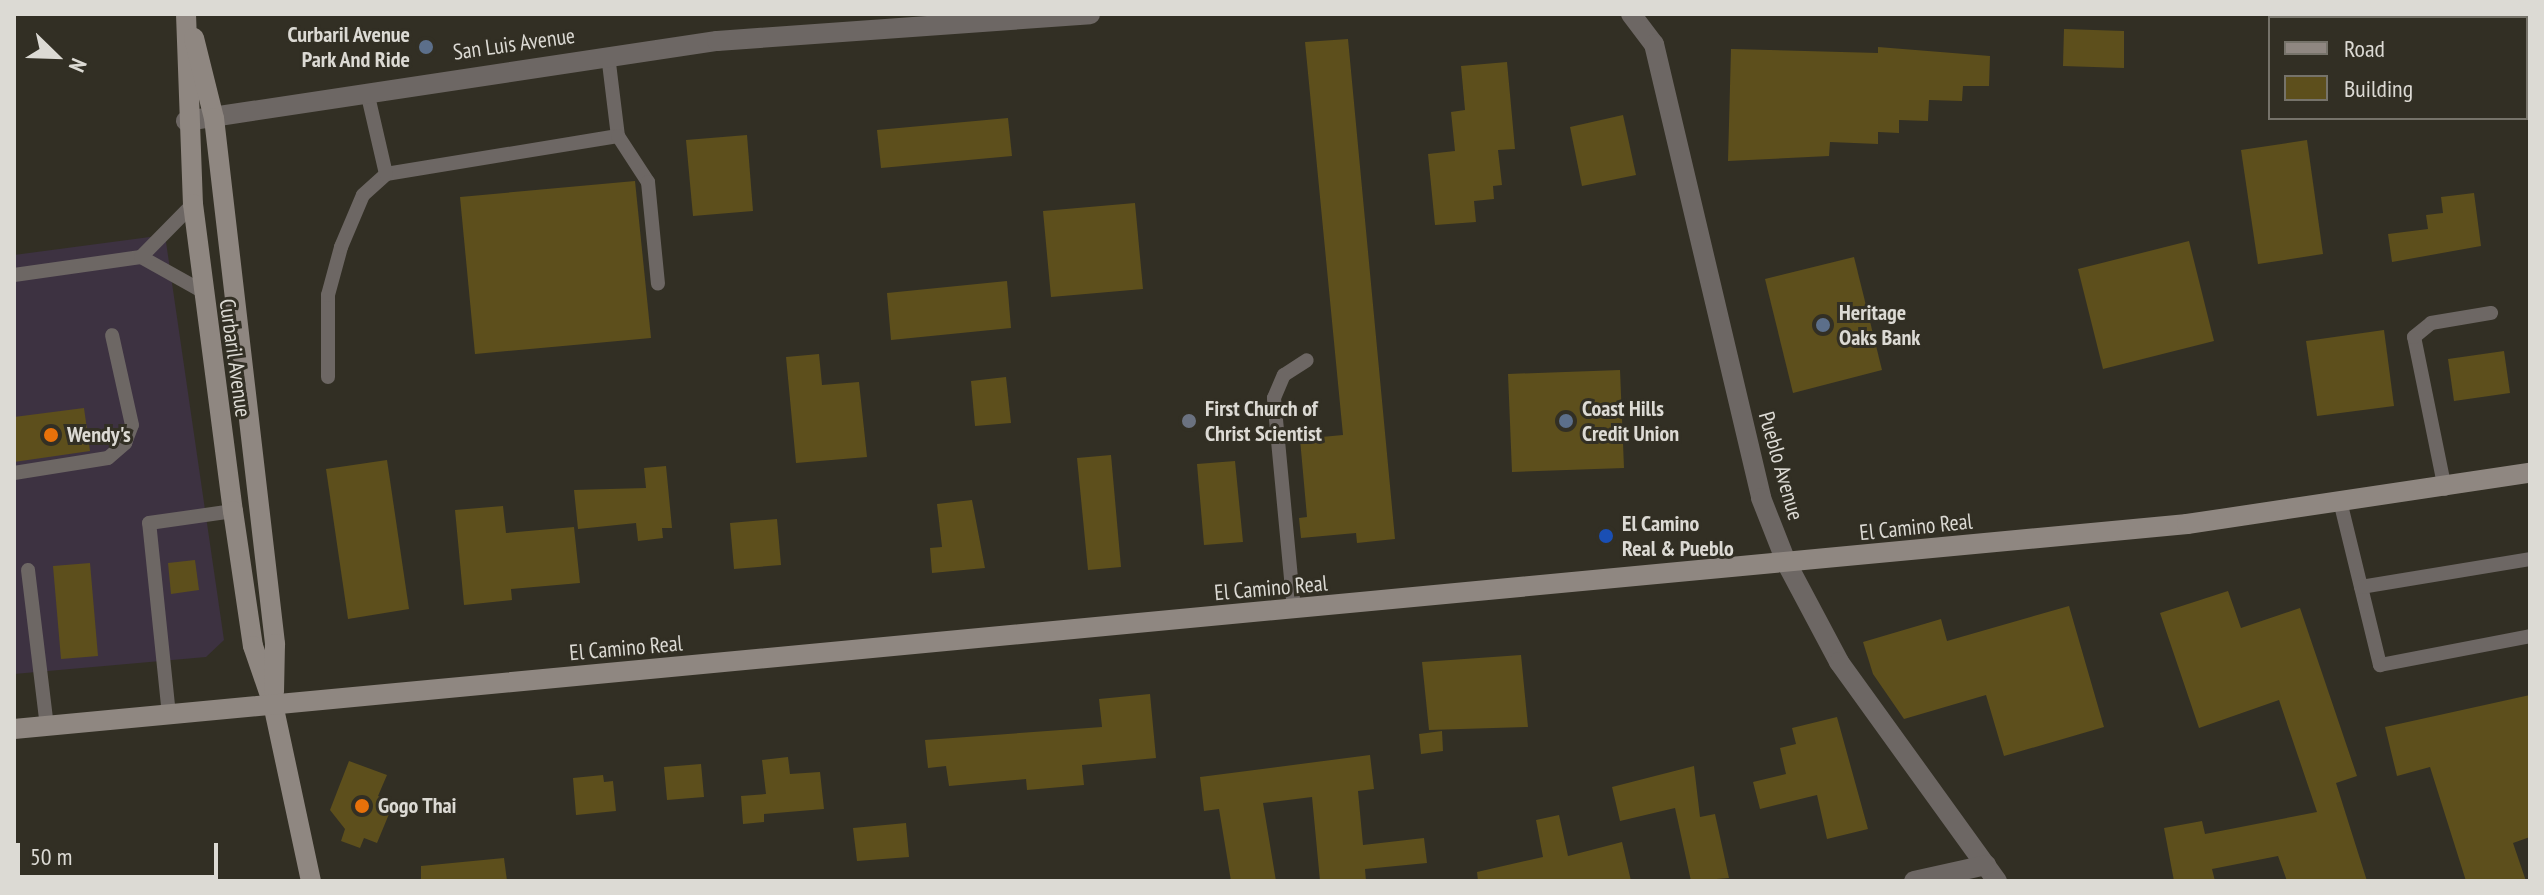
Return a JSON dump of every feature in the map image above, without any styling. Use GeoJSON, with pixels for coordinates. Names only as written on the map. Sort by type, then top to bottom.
{"type":"FeatureCollection","features":[{"type":"Feature","properties":{"kind":"main road","name":"Curbaril Avenue"},"geometry":{"type":"LineString","coordinates":[[187,14],[214,118],[275,644],[273,704]]}},
{"type":"Feature","properties":{"kind":"main road","name":"Curbaril Avenue"},"geometry":{"type":"LineString","coordinates":[[187,14],[186,121],[193,204],[233,511],[253,646],[273,704],[311,881]]}},
{"type":"Feature","properties":{"kind":"main road","name":"El Camino Real"},"geometry":{"type":"LineString","coordinates":[[14,729],[1787,564],[2341,505],[2530,473]]}},
{"type":"Feature","properties":{"kind":"street","name":"San Luis Avenue"},"geometry":{"type":"LineString","coordinates":[[186,121],[608,55],[1090,14]]}},
{"type":"Feature","properties":{"kind":"street","name":"Pueblo Avenue"},"geometry":{"type":"LineString","coordinates":[[1632,14],[1654,44],[1761,498],[1787,564],[1839,662],[1992,873]]}},
{"type":"Feature","properties":{"kind":"street"},"geometry":{"type":"LineString","coordinates":[[1914,881],[1992,873]]}},
{"type":"Feature","properties":{"kind":"lane"},"geometry":{"type":"LineString","coordinates":[[608,55],[618,136],[648,182],[658,284]]}},
{"type":"Feature","properties":{"kind":"lane"},"geometry":{"type":"LineString","coordinates":[[367,92],[386,174]]}},
{"type":"Feature","properties":{"kind":"lane"},"geometry":{"type":"LineString","coordinates":[[328,377],[328,295],[341,247],[363,195],[386,174],[618,136]]}},
{"type":"Feature","properties":{"kind":"lane"},"geometry":{"type":"LineString","coordinates":[[141,257],[193,204]]}},
{"type":"Feature","properties":{"kind":"lane"},"geometry":{"type":"LineString","coordinates":[[14,275],[141,257],[202,291]]}},
{"type":"Feature","properties":{"kind":"lane"},"geometry":{"type":"LineString","coordinates":[[2445,489],[2414,337],[2431,323],[2491,313]]}},
{"type":"Feature","properties":{"kind":"lane"},"geometry":{"type":"LineString","coordinates":[[14,473],[108,458],[125,443],[132,425],[112,335]]}},
{"type":"Feature","properties":{"kind":"lane"},"geometry":{"type":"LineString","coordinates":[[1294,610],[1274,398],[1284,375],[1307,360]]}},
{"type":"Feature","properties":{"kind":"lane"},"geometry":{"type":"LineString","coordinates":[[2341,505],[2380,665],[2530,636]]}},
{"type":"Feature","properties":{"kind":"lane"},"geometry":{"type":"LineString","coordinates":[[169,715],[149,523],[233,511]]}},
{"type":"Feature","properties":{"kind":"lane"},"geometry":{"type":"LineString","coordinates":[[2361,587],[2530,559]]}},
{"type":"Feature","properties":{"kind":"lane"},"geometry":{"type":"LineString","coordinates":[[28,570],[47,726]]}},
{"type":"Feature","properties":{"kind":"shaded area"},"geometry":{"type":"Polygon","coordinates":[[[165,235],[224,640],[206,657],[14,674],[14,255],[165,235]]]}},
{"type":"Feature","properties":{"kind":"building"},"geometry":{"type":"Polygon","coordinates":[[[2064,29],[2124,31],[2124,68],[2063,66],[2064,29]]]}},
{"type":"Feature","properties":{"kind":"building"},"geometry":{"type":"Polygon","coordinates":[[[1348,39],[1395,539],[1357,543],[1356,533],[1301,538],[1299,518],[1307,517],[1300,439],[1343,435],[1305,42],[1348,39]]]}},
{"type":"Feature","properties":{"kind":"building"},"geometry":{"type":"Polygon","coordinates":[[[1878,47],[1990,56],[1989,86],[1963,86],[1962,101],[1929,100],[1928,121],[1899,120],[1899,133],[1878,132],[1878,144],[1830,142],[1829,156],[1728,161],[1731,49],[1878,53],[1878,47]]]}},
{"type":"Feature","properties":{"kind":"building"},"geometry":{"type":"Polygon","coordinates":[[[1507,62],[1515,149],[1498,150],[1502,185],[1493,186],[1494,199],[1474,201],[1476,222],[1435,225],[1428,154],[1455,151],[1451,112],[1465,110],[1461,66],[1507,62]]]}},
{"type":"Feature","properties":{"kind":"building"},"geometry":{"type":"Polygon","coordinates":[[[1623,115],[1636,175],[1582,186],[1570,127],[1623,115]]]}},
{"type":"Feature","properties":{"kind":"building"},"geometry":{"type":"Polygon","coordinates":[[[1008,118],[1012,156],[881,168],[877,130],[1008,118]]]}},
{"type":"Feature","properties":{"kind":"building"},"geometry":{"type":"Polygon","coordinates":[[[747,135],[753,211],[693,216],[686,140],[747,135]]]}},
{"type":"Feature","properties":{"kind":"building"},"geometry":{"type":"Polygon","coordinates":[[[2307,140],[2323,254],[2258,264],[2241,150],[2307,140]]]}},
{"type":"Feature","properties":{"kind":"building"},"geometry":{"type":"Polygon","coordinates":[[[635,181],[651,338],[475,354],[460,197],[635,181]]]}},
{"type":"Feature","properties":{"kind":"building"},"geometry":{"type":"Polygon","coordinates":[[[2474,193],[2481,246],[2392,262],[2388,234],[2428,229],[2426,215],[2443,213],[2441,197],[2474,193]]]}},
{"type":"Feature","properties":{"kind":"building"},"geometry":{"type":"Polygon","coordinates":[[[1135,203],[1143,289],[1051,297],[1043,211],[1135,203]]]}},
{"type":"Feature","properties":{"kind":"building"},"geometry":{"type":"Polygon","coordinates":[[[2189,241],[2214,341],[2103,369],[2078,269],[2189,241]]]}},
{"type":"Feature","properties":{"kind":"building","name":"Heritage Oaks Bank"},"geometry":{"type":"Polygon","coordinates":[[[1854,257],[1882,370],[1793,393],[1765,279],[1854,257]]]}},
{"type":"Feature","properties":{"kind":"building"},"geometry":{"type":"Polygon","coordinates":[[[1007,281],[1011,328],[891,340],[887,293],[1007,281]]]}},
{"type":"Feature","properties":{"kind":"building"},"geometry":{"type":"Polygon","coordinates":[[[2384,330],[2394,406],[2317,416],[2306,341],[2384,330]]]}},
{"type":"Feature","properties":{"kind":"building"},"geometry":{"type":"Polygon","coordinates":[[[2504,351],[2510,393],[2454,401],[2448,359],[2504,351]]]}},
{"type":"Feature","properties":{"kind":"building"},"geometry":{"type":"Polygon","coordinates":[[[819,354],[822,385],[859,382],[867,457],[796,463],[786,357],[819,354]]]}},
{"type":"Feature","properties":{"kind":"building","name":"Coast Hills Credit Union"},"geometry":{"type":"Polygon","coordinates":[[[1620,370],[1624,468],[1512,472],[1508,374],[1620,370]]]}},
{"type":"Feature","properties":{"kind":"building"},"geometry":{"type":"Polygon","coordinates":[[[1006,377],[1011,423],[975,426],[971,381],[1006,377]]]}},
{"type":"Feature","properties":{"kind":"building","name":"Wendy's"},"geometry":{"type":"Polygon","coordinates":[[[84,408],[90,451],[14,462],[14,417],[84,408]]]}},
{"type":"Feature","properties":{"kind":"building"},"geometry":{"type":"Polygon","coordinates":[[[1111,455],[1121,567],[1088,570],[1077,458],[1111,455]]]}},
{"type":"Feature","properties":{"kind":"building"},"geometry":{"type":"Polygon","coordinates":[[[387,460],[409,609],[348,619],[326,469],[387,460]]]}},
{"type":"Feature","properties":{"kind":"building"},"geometry":{"type":"Polygon","coordinates":[[[1235,461],[1243,542],[1204,545],[1197,464],[1235,461]]]}},
{"type":"Feature","properties":{"kind":"building"},"geometry":{"type":"Polygon","coordinates":[[[666,466],[672,528],[662,528],[663,538],[638,541],[636,523],[578,529],[574,490],[646,488],[644,468],[666,466]]]}},
{"type":"Feature","properties":{"kind":"building"},"geometry":{"type":"Polygon","coordinates":[[[972,500],[985,568],[932,573],[930,548],[942,547],[937,504],[972,500]]]}},
{"type":"Feature","properties":{"kind":"building"},"geometry":{"type":"Polygon","coordinates":[[[503,506],[506,533],[574,527],[580,583],[511,589],[512,600],[464,605],[455,510],[503,506]]]}},
{"type":"Feature","properties":{"kind":"building"},"geometry":{"type":"Polygon","coordinates":[[[777,519],[781,565],[734,569],[730,523],[777,519]]]}},
{"type":"Feature","properties":{"kind":"building"},"geometry":{"type":"Polygon","coordinates":[[[195,560],[199,590],[171,594],[168,563],[195,560]]]}},
{"type":"Feature","properties":{"kind":"building"},"geometry":{"type":"Polygon","coordinates":[[[90,563],[98,656],[61,659],[53,566],[90,563]]]}},
{"type":"Feature","properties":{"kind":"building"},"geometry":{"type":"Polygon","coordinates":[[[2228,591],[2241,628],[2300,608],[2357,776],[2336,783],[2367,881],[2287,881],[2278,856],[2212,869],[2215,881],[2174,881],[2164,828],[2202,821],[2205,834],[2317,812],[2279,700],[2199,728],[2160,613],[2228,591]]]}},
{"type":"Feature","properties":{"kind":"building"},"geometry":{"type":"Polygon","coordinates":[[[2069,606],[2104,727],[2004,756],[1986,695],[1904,719],[1873,674],[1863,642],[1941,619],[1947,641],[2069,606]]]}},
{"type":"Feature","properties":{"kind":"building"},"geometry":{"type":"Polygon","coordinates":[[[1521,655],[1528,727],[1429,730],[1422,662],[1521,655]]]}},
{"type":"Feature","properties":{"kind":"building"},"geometry":{"type":"Polygon","coordinates":[[[1150,694],[1156,758],[1082,765],[1084,785],[1027,790],[1026,779],[949,786],[946,766],[928,768],[925,740],[1102,727],[1099,699],[1150,694]]]}},
{"type":"Feature","properties":{"kind":"building"},"geometry":{"type":"Polygon","coordinates":[[[2530,695],[2530,837],[2513,843],[2526,881],[2466,881],[2430,767],[2397,776],[2385,727],[2530,695]]]}},
{"type":"Feature","properties":{"kind":"building"},"geometry":{"type":"Polygon","coordinates":[[[1837,717],[1868,829],[1827,839],[1817,795],[1760,809],[1753,782],[1786,774],[1780,748],[1796,744],[1792,728],[1837,717]]]}},
{"type":"Feature","properties":{"kind":"building"},"geometry":{"type":"Polygon","coordinates":[[[1442,731],[1443,751],[1421,754],[1419,734],[1442,731]]]}},
{"type":"Feature","properties":{"kind":"building"},"geometry":{"type":"Polygon","coordinates":[[[1370,755],[1374,789],[1358,791],[1363,845],[1424,838],[1427,863],[1365,869],[1366,881],[1320,881],[1312,797],[1263,803],[1276,881],[1231,881],[1219,809],[1204,811],[1200,777],[1370,755]]]}},
{"type":"Feature","properties":{"kind":"building"},"geometry":{"type":"Polygon","coordinates":[[[788,757],[790,774],[820,772],[824,809],[764,814],[764,822],[743,824],[741,796],[766,794],[762,760],[788,757]]]}},
{"type":"Feature","properties":{"kind":"building","name":"Gogo Thai"},"geometry":{"type":"Polygon","coordinates":[[[349,761],[387,775],[378,796],[394,802],[377,843],[364,838],[360,848],[341,841],[345,829],[330,810],[349,761]]]}},
{"type":"Feature","properties":{"kind":"building"},"geometry":{"type":"Polygon","coordinates":[[[701,764],[704,797],[667,800],[664,767],[701,764]]]}},
{"type":"Feature","properties":{"kind":"building"},"geometry":{"type":"Polygon","coordinates":[[[1694,766],[1700,817],[1715,814],[1729,878],[1691,881],[1675,808],[1620,821],[1612,787],[1694,766]]]}},
{"type":"Feature","properties":{"kind":"building"},"geometry":{"type":"Polygon","coordinates":[[[603,775],[604,782],[613,781],[616,811],[576,815],[573,778],[603,775]]]}},
{"type":"Feature","properties":{"kind":"building"},"geometry":{"type":"Polygon","coordinates":[[[1559,815],[1568,856],[1622,842],[1631,881],[1478,881],[1477,872],[1543,857],[1536,820],[1559,815]]]}},
{"type":"Feature","properties":{"kind":"building"},"geometry":{"type":"Polygon","coordinates":[[[906,823],[909,857],[857,861],[853,828],[906,823]]]}},
{"type":"Feature","properties":{"kind":"building"},"geometry":{"type":"Polygon","coordinates":[[[504,858],[507,881],[421,881],[421,866],[504,858]]]}},
{"type":"Feature","properties":{"kind":"place","name":"Curbaril Avenue Park And Ride"},"geometry":{"type":"Point","coordinates":[426,47]}},
{"type":"Feature","properties":{"kind":"place","name":"Heritage Oaks Bank"},"geometry":{"type":"Point","coordinates":[1823,325]}},
{"type":"Feature","properties":{"kind":"place","name":"First Church of Christ Scientist"},"geometry":{"type":"Point","coordinates":[1189,421]}},
{"type":"Feature","properties":{"kind":"place","name":"Coast Hills Credit Union"},"geometry":{"type":"Point","coordinates":[1566,421]}},
{"type":"Feature","properties":{"kind":"place","name":"Wendy's"},"geometry":{"type":"Point","coordinates":[51,435]}},
{"type":"Feature","properties":{"kind":"place","name":"El Camino Real & Pueblo"},"geometry":{"type":"Point","coordinates":[1606,536]}},
{"type":"Feature","properties":{"kind":"place","name":"Gogo Thai"},"geometry":{"type":"Point","coordinates":[362,806]}}]}
